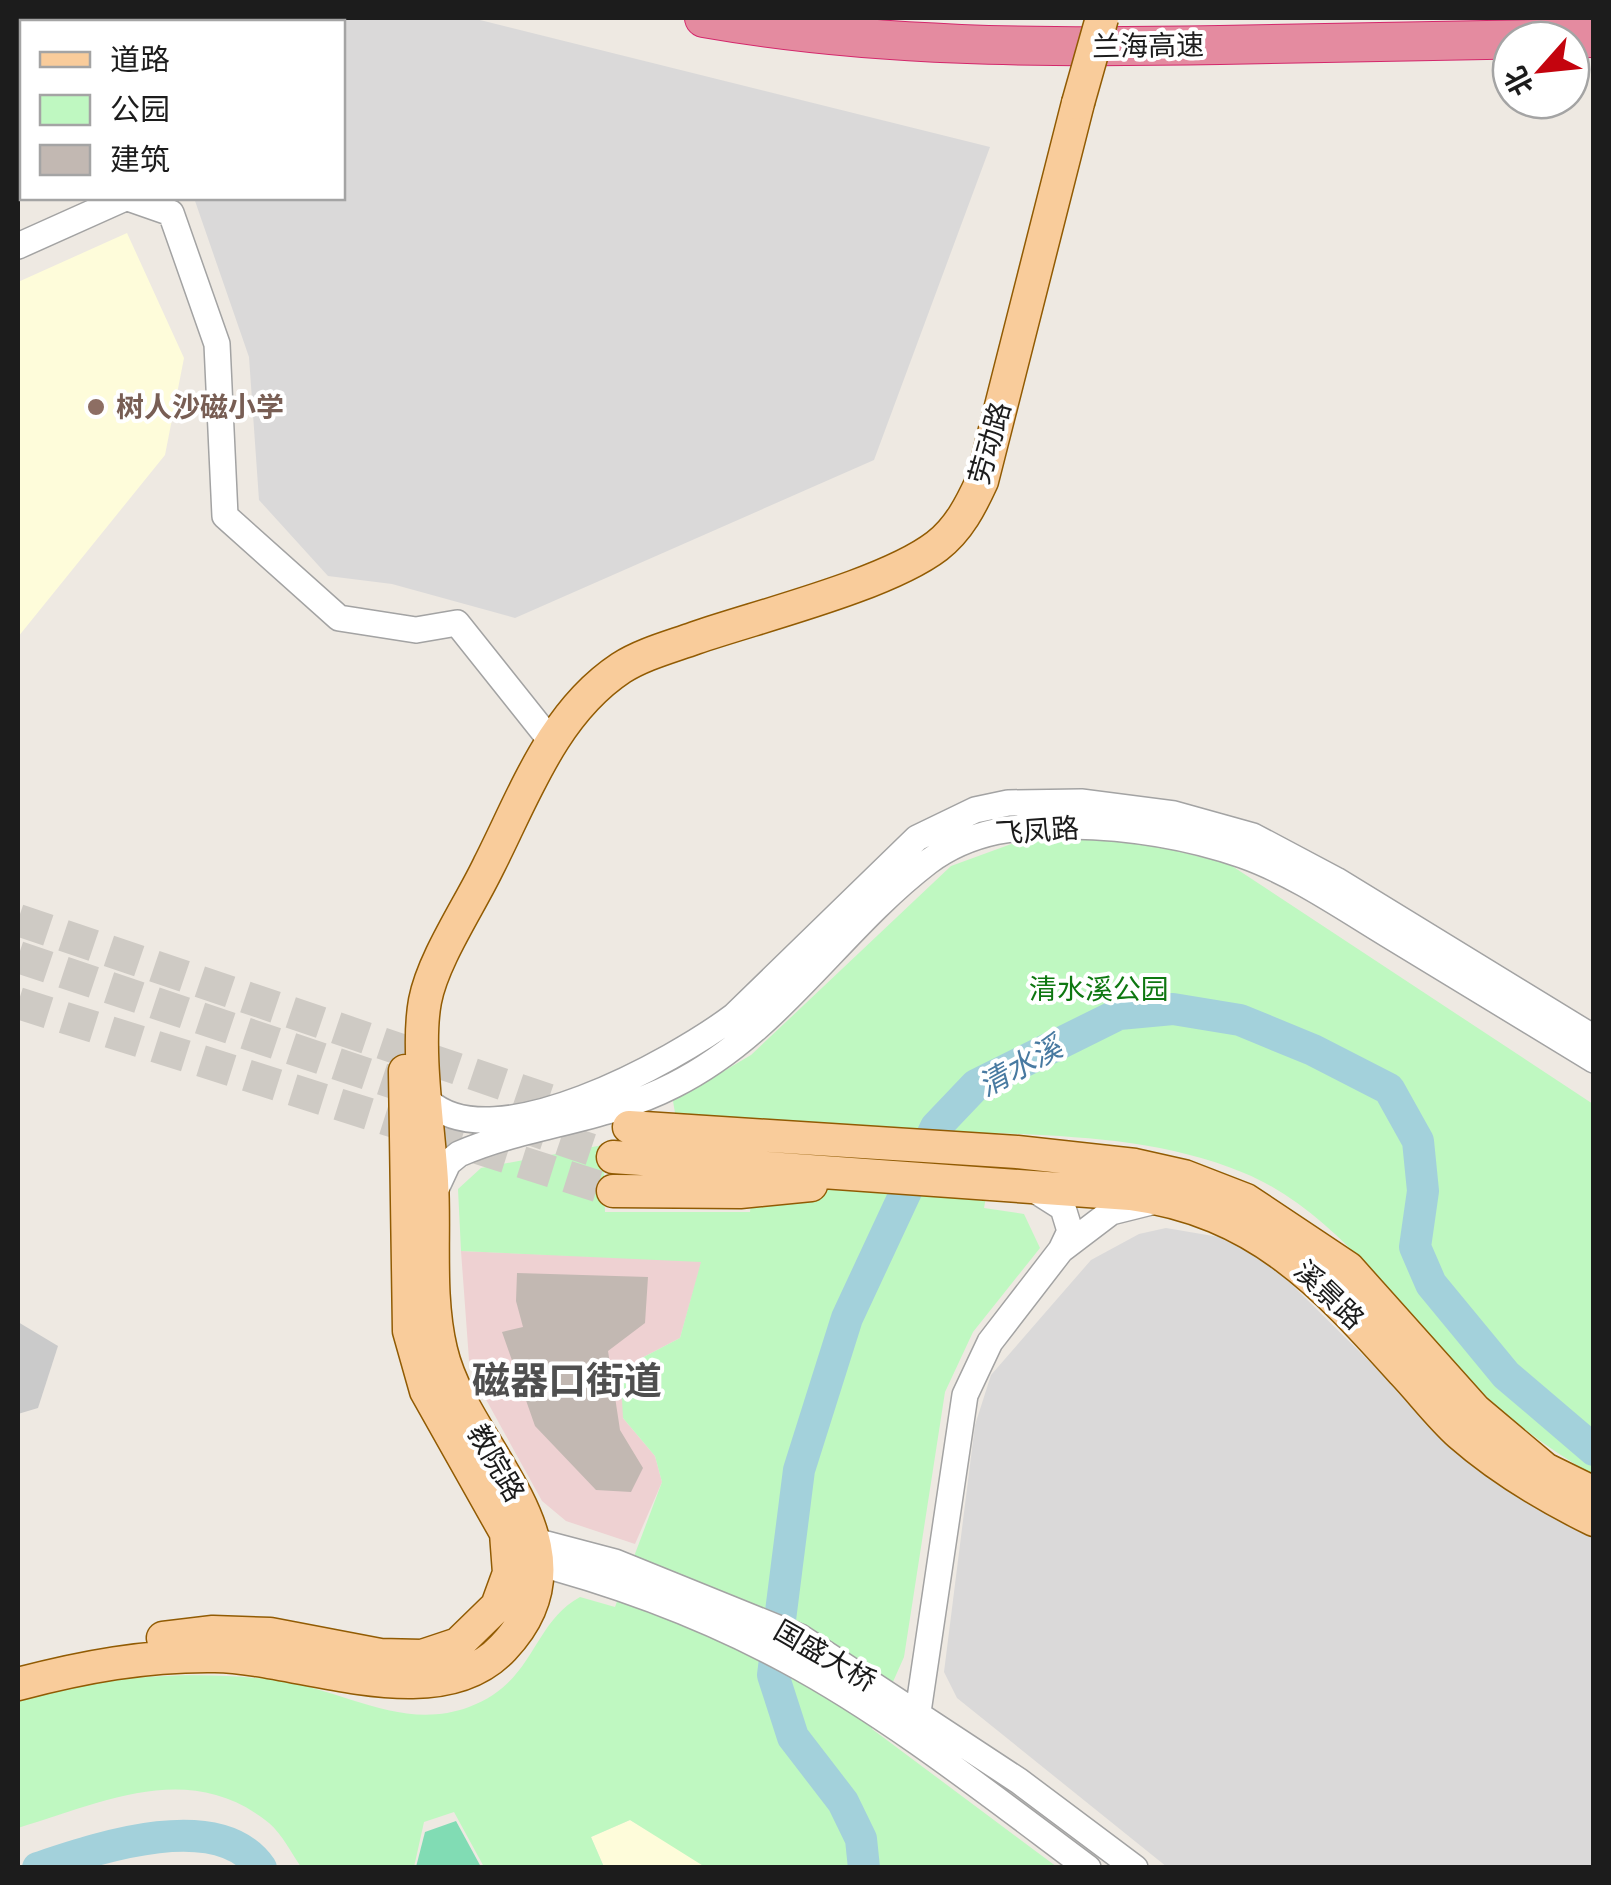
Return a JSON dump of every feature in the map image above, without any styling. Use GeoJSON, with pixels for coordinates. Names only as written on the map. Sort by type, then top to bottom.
{"type":"FeatureCollection","features":[{"type":"Feature","properties":{"kind":"highway","name":"兰海高速"},"geometry":{"type":"LineString","coordinates":[[704,18],[777,31],[901,43],[1041,48],[1594,38]]}},
{"type":"Feature","properties":{"kind":"main road","name":"劳动路"},"geometry":{"type":"LineString","coordinates":[[545,734],[562,695],[614,653],[645,638],[884,558],[928,534],[944,518],[968,470],[1068,102],[1083,18]]}},
{"type":"Feature","properties":{"kind":"main road","name":"劳动路"},"geometry":{"type":"LineString","coordinates":[[1068,102],[1102,18]]}},
{"type":"Feature","properties":{"kind":"main road","name":"教院路"},"geometry":{"type":"LineString","coordinates":[[522,1548],[522,1506],[462,1404],[440,1349],[426,998],[545,734]]}},
{"type":"Feature","properties":{"kind":"main road","name":"教院路"},"geometry":{"type":"LineString","coordinates":[[522,1548],[426,1391],[409,1331],[405,1020],[409,989],[417,969],[545,734]]}},
{"type":"Feature","properties":{"kind":"main road"},"geometry":{"type":"LineString","coordinates":[[628,1127],[745,1163]]}},
{"type":"Feature","properties":{"kind":"main road","name":"溪景路"},"geometry":{"type":"LineString","coordinates":[[745,1163],[1016,1152],[1184,1176],[1260,1208],[1348,1268],[1489,1422],[1544,1469],[1594,1492]]}},
{"type":"Feature","properties":{"kind":"main road"},"geometry":{"type":"LineString","coordinates":[[614,1157],[745,1163]]}},
{"type":"Feature","properties":{"kind":"main road"},"geometry":{"type":"LineString","coordinates":[[612,1190],[745,1163]]}},
{"type":"Feature","properties":{"kind":"main road","name":"溪景路"},"geometry":{"type":"LineString","coordinates":[[745,1163],[1172,1200],[1236,1222],[1328,1288],[1458,1432],[1530,1489],[1594,1520]]}},
{"type":"Feature","properties":{"kind":"main road"},"geometry":{"type":"LineString","coordinates":[[18,1665],[103,1645],[213,1632],[270,1634],[380,1655],[422,1656],[458,1644],[485,1623],[522,1548]]}},
{"type":"Feature","properties":{"kind":"main road"},"geometry":{"type":"LineString","coordinates":[[18,1684],[107,1661],[210,1655],[268,1658],[402,1684],[428,1683],[478,1666],[509,1642],[530,1608],[522,1548]]}},
{"type":"Feature","properties":{"kind":"street"},"geometry":{"type":"LineString","coordinates":[[18,246],[122,200]]}},
{"type":"Feature","properties":{"kind":"street"},"geometry":{"type":"LineString","coordinates":[[133,200],[171,213],[218,344],[224,516],[339,618],[416,630],[457,623],[545,734]]}},
{"type":"Feature","properties":{"kind":"street","name":"飞凤路"},"geometry":{"type":"LineString","coordinates":[[428,1101],[442,1114],[483,1122],[554,1106],[626,1082],[701,1041],[734,1016],[917,838],[975,810],[1040,801],[1174,814],[1253,836],[1336,880],[1594,1038]]}},
{"type":"Feature","properties":{"kind":"street","name":"飞凤路"},"geometry":{"type":"LineString","coordinates":[[432,1198],[440,1176],[459,1154],[608,1112],[675,1085],[716,1060],[780,1008],[931,860],[980,834],[1015,826],[1118,828],[1201,842],[1245,856],[1325,896],[1594,1060]]}},
{"type":"Feature","properties":{"kind":"street"},"geometry":{"type":"LineString","coordinates":[[1018,1185],[1051,1197],[1070,1220],[1061,1250]]}},
{"type":"Feature","properties":{"kind":"street"},"geometry":{"type":"LineString","coordinates":[[918,1712],[965,1395],[990,1342],[1061,1250],[1112,1212],[1130,1204],[1172,1200]]}},
{"type":"Feature","properties":{"kind":"street"},"geometry":{"type":"LineString","coordinates":[[522,1548],[612,1573]]}},
{"type":"Feature","properties":{"kind":"street","name":"国盛大桥"},"geometry":{"type":"LineString","coordinates":[[612,1573],[800,1638],[1019,1781],[1135,1868]]}},
{"type":"Feature","properties":{"kind":"street","name":"国盛大桥"},"geometry":{"type":"LineString","coordinates":[[612,1573],[786,1660],[1002,1804],[1088,1868]]}},
{"type":"Feature","properties":{"kind":"shaded area"},"geometry":{"type":"Polygon","coordinates":[[[18,18],[472,18],[990,147],[874,460],[515,618],[392,584],[328,576],[259,500],[249,357],[195,200],[345,200],[345,20],[20,20],[18,74],[18,18]]]}},
{"type":"Feature","properties":{"kind":"shaded area","name":"树人沙磁小学"},"geometry":{"type":"Polygon","coordinates":[[[127,233],[184,358],[165,455],[18,637],[18,282],[127,233]]]}},
{"type":"Feature","properties":{"kind":"shaded area"},"geometry":{"type":"Polygon","coordinates":[[[1166,1228],[1219,1237],[1270,1263],[1471,1462],[1593,1534],[1593,1867],[1167,1867],[957,1698],[944,1672],[975,1425],[991,1375],[1091,1260],[1139,1234],[1166,1228]]]}},
{"type":"Feature","properties":{"kind":"shaded area"},"geometry":{"type":"Polygon","coordinates":[[[461,1251],[702,1261],[680,1338],[638,1360],[623,1418],[655,1456],[662,1482],[635,1544],[566,1521],[542,1501],[478,1385],[469,1360],[461,1251]]]}},
{"type":"Feature","properties":{"kind":"shaded area"},"geometry":{"type":"Polygon","coordinates":[[[18,1322],[58,1346],[38,1408],[18,1414],[18,1322]]]}},
{"type":"Feature","properties":{"kind":"shaded area"},"geometry":{"type":"Polygon","coordinates":[[[630,1820],[705,1867],[604,1867],[591,1837],[630,1820]]]}},
{"type":"Feature","properties":{"kind":"green space","name":"清水溪公园"},"geometry":{"type":"Polygon","coordinates":[[[1075,838],[1148,844],[1229,864],[1593,1104],[1593,1475],[1539,1440],[1489,1399],[1345,1244],[1280,1192],[1244,1173],[1184,1153],[1092,1139],[998,1133],[984,1208],[1024,1214],[1040,1248],[973,1332],[945,1392],[904,1657],[872,1729],[1057,1867],[705,1867],[630,1820],[591,1837],[604,1867],[484,1867],[454,1812],[424,1822],[414,1867],[301,1867],[274,1828],[239,1804],[209,1793],[178,1790],[114,1798],[18,1828],[18,1702],[112,1681],[211,1675],[301,1685],[396,1712],[444,1713],[469,1707],[508,1683],[551,1622],[580,1597],[615,1607],[662,1482],[655,1456],[623,1418],[621,1381],[638,1360],[680,1338],[701,1262],[461,1251],[458,1189],[481,1168],[603,1145],[605,1212],[750,1212],[759,1119],[675,1113],[673,1101],[751,1055],[951,866],[1014,843],[1075,838]]]}},
{"type":"Feature","properties":{"kind":"green space"},"geometry":{"type":"Polygon","coordinates":[[[456,1821],[481,1867],[416,1867],[425,1832],[456,1821]]]}},
{"type":"Feature","properties":{"kind":"building"},"geometry":{"type":"Polygon","coordinates":[[[517,1273],[648,1277],[645,1323],[608,1351],[620,1430],[643,1468],[631,1492],[596,1490],[535,1426],[502,1332],[523,1327],[516,1301],[517,1273]]]}},
{"type":"Feature","properties":{"kind":"waterway","name":"清水溪"},"geometry":{"type":"LineString","coordinates":[[864,1868],[861,1839],[843,1802],[793,1737],[773,1675],[799,1470],[847,1318],[936,1127],[976,1085],[1119,1014],[1173,1009],[1240,1020],[1313,1050],[1389,1089],[1418,1141],[1423,1191],[1415,1247],[1431,1284],[1506,1375],[1594,1450]]}},
{"type":"Feature","properties":{"kind":"waterway","name":"清水溪"},"geometry":{"type":"LineString","coordinates":[[38,1868],[122,1843],[187,1836],[216,1839],[241,1849],[261,1868]]}},
{"type":"Feature","properties":{"kind":"tunnel"},"geometry":{"type":"LineString","coordinates":[[18,920],[582,1111]]}},
{"type":"Feature","properties":{"kind":"tunnel"},"geometry":{"type":"LineString","coordinates":[[18,957],[430,1095]]}},
{"type":"Feature","properties":{"kind":"tunnel"},"geometry":{"type":"LineString","coordinates":[[18,1003],[613,1191]]}},
{"type":"Feature","properties":{"kind":"tunnel"},"geometry":{"type":"LineString","coordinates":[[515,1124],[613,1157]]}},
{"type":"Feature","properties":{"kind":"place","name":"树人沙磁小学"},"geometry":{"type":"Point","coordinates":[96,407]}},
{"type":"Feature","properties":{"kind":"district","name":"磁器口街道"},"geometry":{"type":"Point","coordinates":[567,1380]}}]}
